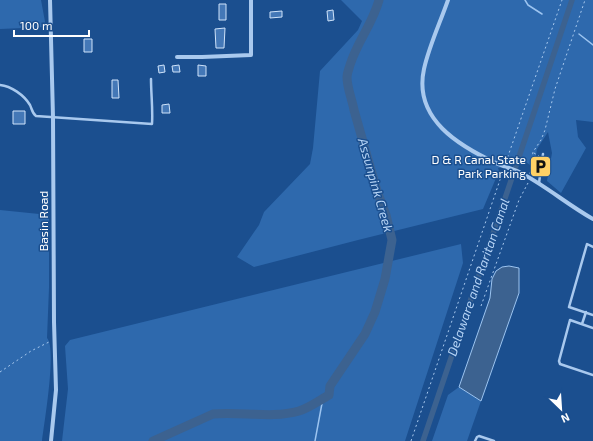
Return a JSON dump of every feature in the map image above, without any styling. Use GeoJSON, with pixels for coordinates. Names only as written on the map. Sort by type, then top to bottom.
{"type":"FeatureCollection","features":[{"type":"Feature","properties":{"kind":"street","name":"Basin Road"},"geometry":{"type":"LineString","coordinates":[[50,0],[56,390],[51,441]]}},
{"type":"Feature","properties":{"kind":"street"},"geometry":{"type":"LineString","coordinates":[[177,57],[202,58],[251,55],[251,0]]}},
{"type":"Feature","properties":{"kind":"street"},"geometry":{"type":"LineString","coordinates":[[448,0],[424,69],[422,90],[427,108],[437,124],[450,136],[476,152],[522,173],[593,218]]}},
{"type":"Feature","properties":{"kind":"lane"},"geometry":{"type":"LineString","coordinates":[[0,84],[15,91],[25,99],[30,105],[34,115],[152,124],[154,107],[151,79]]}},
{"type":"Feature","properties":{"kind":"lane"},"geometry":{"type":"LineString","coordinates":[[538,184],[543,154]]}},
{"type":"Feature","properties":{"kind":"lane"},"geometry":{"type":"LineString","coordinates":[[593,247],[587,244],[569,307],[593,315]]}},
{"type":"Feature","properties":{"kind":"lane"},"geometry":{"type":"LineString","coordinates":[[582,324],[586,312]]}},
{"type":"Feature","properties":{"kind":"lane"},"geometry":{"type":"LineString","coordinates":[[593,328],[570,320],[559,363],[593,375]]}},
{"type":"Feature","properties":{"kind":"lane"},"geometry":{"type":"LineString","coordinates":[[475,441],[479,436],[494,441]]}},
{"type":"Feature","properties":{"kind":"path"},"geometry":{"type":"LineString","coordinates":[[411,441],[562,0]]}},
{"type":"Feature","properties":{"kind":"path"},"geometry":{"type":"LineString","coordinates":[[481,306],[519,200],[530,179],[533,152],[541,140],[545,130],[555,89],[585,0]]}},
{"type":"Feature","properties":{"kind":"path"},"geometry":{"type":"LineString","coordinates":[[533,152],[542,158]]}},
{"type":"Feature","properties":{"kind":"path"},"geometry":{"type":"LineString","coordinates":[[0,372],[31,351],[55,339]]}},
{"type":"Feature","properties":{"kind":"shaded area"},"geometry":{"type":"Polygon","coordinates":[[[0,0],[41,0],[46,27],[0,29],[0,0]]]}},
{"type":"Feature","properties":{"kind":"shaded area"},"geometry":{"type":"Polygon","coordinates":[[[341,0],[593,0],[593,122],[576,120],[578,137],[586,148],[561,193],[547,181],[552,153],[548,132],[537,149],[534,168],[526,162],[498,168],[499,171],[483,209],[254,267],[237,257],[259,225],[264,212],[310,164],[313,148],[320,71],[358,30],[362,21],[341,0]]]}},
{"type":"Feature","properties":{"kind":"shaded area"},"geometry":{"type":"Polygon","coordinates":[[[0,210],[49,215],[47,338],[50,345],[51,356],[42,441],[0,441],[0,210]]]}},
{"type":"Feature","properties":{"kind":"shaded area"},"geometry":{"type":"Polygon","coordinates":[[[461,244],[463,263],[405,441],[62,441],[68,389],[65,346],[70,340],[461,244]]]}},
{"type":"Feature","properties":{"kind":"shaded area"},"geometry":{"type":"Polygon","coordinates":[[[509,266],[519,268],[519,293],[481,401],[459,387],[490,298],[492,279],[496,271],[502,267],[509,266]]]}},
{"type":"Feature","properties":{"kind":"shaded area"},"geometry":{"type":"Polygon","coordinates":[[[459,387],[481,401],[467,441],[432,441],[448,395],[459,387]]]}},
{"type":"Feature","properties":{"kind":"building"},"geometry":{"type":"Polygon","coordinates":[[[219,4],[226,4],[226,20],[219,20],[219,4]]]}},
{"type":"Feature","properties":{"kind":"building"},"geometry":{"type":"Polygon","coordinates":[[[333,10],[334,20],[328,21],[327,11],[333,10]]]}},
{"type":"Feature","properties":{"kind":"building"},"geometry":{"type":"Polygon","coordinates":[[[282,11],[282,17],[270,18],[270,12],[282,11]]]}},
{"type":"Feature","properties":{"kind":"building"},"geometry":{"type":"Polygon","coordinates":[[[225,28],[224,48],[216,48],[215,29],[225,28]]]}},
{"type":"Feature","properties":{"kind":"building"},"geometry":{"type":"Polygon","coordinates":[[[84,39],[92,39],[92,52],[84,52],[84,39]]]}},
{"type":"Feature","properties":{"kind":"building"},"geometry":{"type":"Polygon","coordinates":[[[164,65],[165,72],[159,73],[158,66],[164,65]]]}},
{"type":"Feature","properties":{"kind":"building"},"geometry":{"type":"Polygon","coordinates":[[[179,65],[180,72],[173,72],[172,66],[179,65]]]}},
{"type":"Feature","properties":{"kind":"building"},"geometry":{"type":"Polygon","coordinates":[[[198,65],[206,66],[206,76],[198,76],[198,65]]]}},
{"type":"Feature","properties":{"kind":"building"},"geometry":{"type":"Polygon","coordinates":[[[112,80],[118,80],[119,98],[112,98],[112,80]]]}},
{"type":"Feature","properties":{"kind":"building"},"geometry":{"type":"Polygon","coordinates":[[[169,104],[170,113],[162,113],[162,105],[169,104]]]}},
{"type":"Feature","properties":{"kind":"building"},"geometry":{"type":"Polygon","coordinates":[[[13,111],[25,111],[25,124],[13,124],[13,111]]]}},
{"type":"Feature","properties":{"kind":"waterway","name":"Assunpink Creek"},"geometry":{"type":"LineString","coordinates":[[153,441],[213,414],[234,413],[267,415],[289,413],[307,408],[329,395],[330,386],[365,334],[375,312],[385,279],[392,240],[386,215],[377,191],[354,110],[347,77],[353,57],[373,17],[379,0]]}},
{"type":"Feature","properties":{"kind":"waterway"},"geometry":{"type":"LineString","coordinates":[[525,0],[528,5],[542,14]]}},
{"type":"Feature","properties":{"kind":"waterway","name":"Delaware and Raritan Canal"},"geometry":{"type":"LineString","coordinates":[[423,441],[572,0]]}},
{"type":"Feature","properties":{"kind":"waterway"},"geometry":{"type":"LineString","coordinates":[[579,34],[593,45]]}},
{"type":"Feature","properties":{"kind":"waterway"},"geometry":{"type":"LineString","coordinates":[[315,441],[323,398]]}},
{"type":"Feature","properties":{"kind":"place","name":"D & R Canal State Park Parking"},"geometry":{"type":"Point","coordinates":[541,167]}}]}
